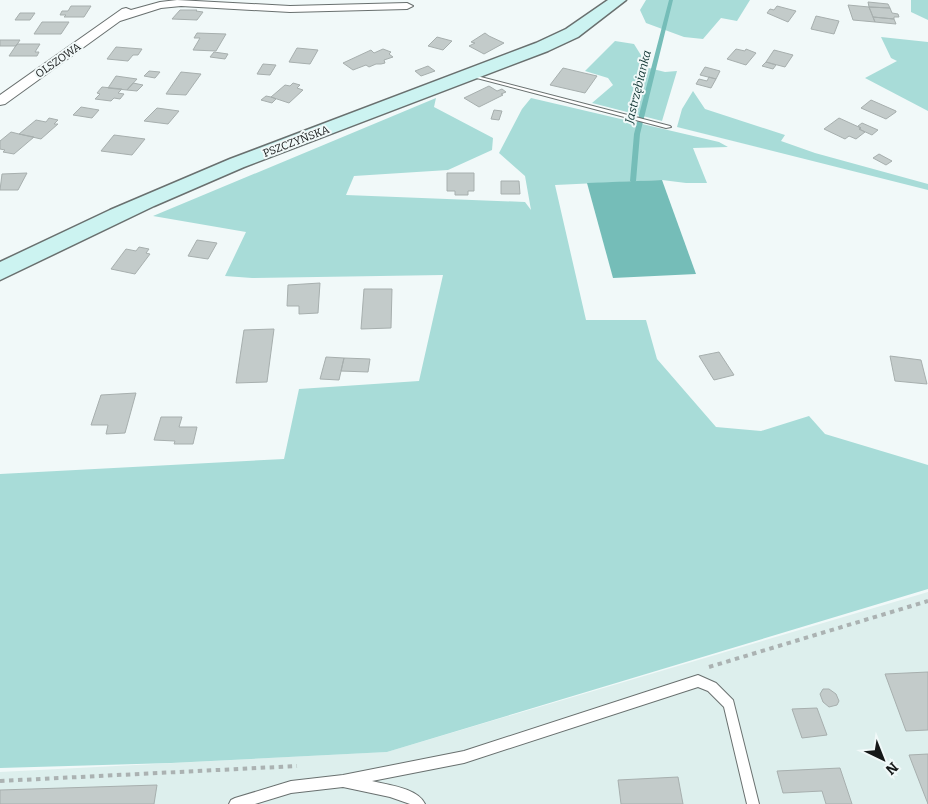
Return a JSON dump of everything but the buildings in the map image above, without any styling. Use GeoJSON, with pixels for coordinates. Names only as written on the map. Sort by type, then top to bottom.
{"type":"FeatureCollection","features":[{"type":"Feature","properties":{"kind":"main road","name":"PSZCZYŃSKA"},"geometry":{"type":"LineString","coordinates":[[0,272],[65,239],[150,200],[238,163],[542,47],[572,33],[614,1]]}},
{"type":"Feature","properties":{"kind":"street","name":"OLSZOWA"},"geometry":{"type":"LineString","coordinates":[[0,101],[141,0]]}},
{"type":"Feature","properties":{"kind":"street","name":"OLSZOWA"},"geometry":{"type":"LineString","coordinates":[[117,18],[160,5],[181,3],[290,10],[407,6]]}},
{"type":"Feature","properties":{"kind":"lane"},"geometry":{"type":"LineString","coordinates":[[471,75],[668,127]]}},
{"type":"Feature","properties":{"kind":"lane"},"geometry":{"type":"LineString","coordinates":[[234,804],[292,787],[343,781],[464,758],[698,681],[712,688],[729,704],[753,804]]}},
{"type":"Feature","properties":{"kind":"lane"},"geometry":{"type":"LineString","coordinates":[[343,781],[398,793],[413,798],[419,804]]}},
{"type":"Feature","properties":{"kind":"path"},"geometry":{"type":"LineString","coordinates":[[702,669],[928,601]]}},
{"type":"Feature","properties":{"kind":"path"},"geometry":{"type":"LineString","coordinates":[[0,780],[302,766]]}},
{"type":"Feature","properties":{"kind":"shaded area"},"geometry":{"type":"Polygon","coordinates":[[[646,0],[750,0],[737,21],[721,18],[703,39],[684,37],[646,23],[640,10],[646,0]]]}},
{"type":"Feature","properties":{"kind":"shaded area"},"geometry":{"type":"Polygon","coordinates":[[[911,0],[928,0],[928,20],[911,12],[911,0]]]}},
{"type":"Feature","properties":{"kind":"shaded area"},"geometry":{"type":"Polygon","coordinates":[[[881,37],[928,42],[928,111],[865,78],[897,61],[891,58],[881,37]]]}},
{"type":"Feature","properties":{"kind":"shaded area"},"geometry":{"type":"Polygon","coordinates":[[[615,41],[634,44],[649,68],[665,72],[677,71],[662,121],[592,103],[613,85],[608,78],[585,71],[615,41]]]}},
{"type":"Feature","properties":{"kind":"shaded area"},"geometry":{"type":"Polygon","coordinates":[[[693,91],[705,109],[785,135],[781,141],[815,153],[928,184],[928,190],[677,127],[682,109],[693,91]]]}},
{"type":"Feature","properties":{"kind":"shaded area"},"geometry":{"type":"Polygon","coordinates":[[[436,98],[434,107],[493,138],[492,150],[448,170],[354,176],[346,195],[525,202],[531,210],[525,176],[499,153],[522,109],[531,98],[719,142],[728,147],[693,148],[707,183],[662,180],[555,185],[586,320],[646,320],[657,359],[716,427],[761,431],[809,416],[825,434],[928,465],[928,589],[387,752],[171,763],[0,768],[0,474],[284,459],[299,389],[419,381],[443,275],[252,278],[225,276],[246,232],[153,216],[436,98]]]}},
{"type":"Feature","properties":{"kind":"shaded area"},"geometry":{"type":"Polygon","coordinates":[[[662,180],[696,274],[613,278],[587,183],[662,180]]]}},
{"type":"Feature","properties":{"kind":"shaded area"},"geometry":{"type":"Polygon","coordinates":[[[928,592],[928,804],[0,804],[0,772],[387,752],[928,592]]]}},
{"type":"Feature","properties":{"kind":"waterway","name":"Jastrzębianka"},"geometry":{"type":"LineString","coordinates":[[633,181],[637,134],[671,0]]}}]}
